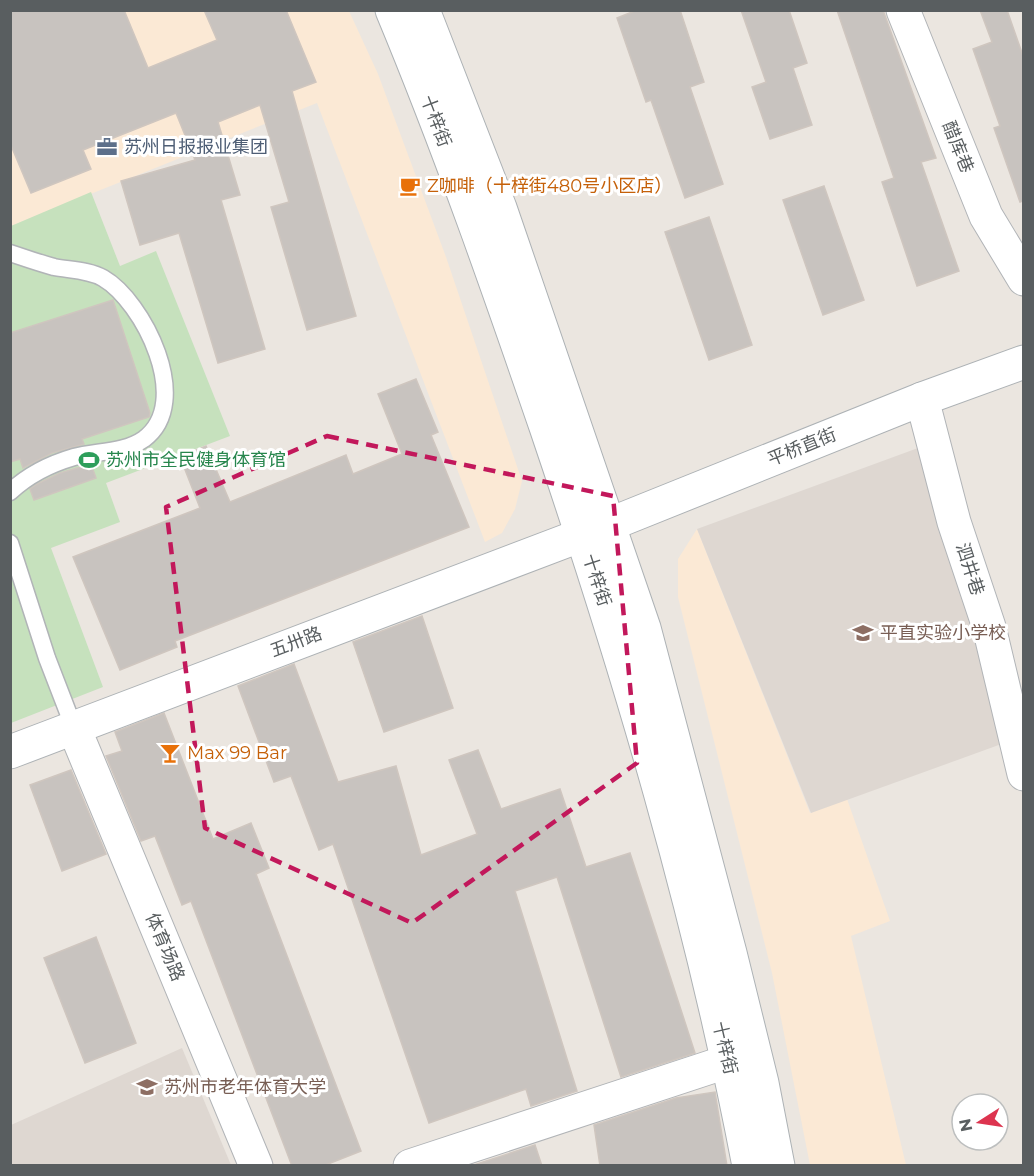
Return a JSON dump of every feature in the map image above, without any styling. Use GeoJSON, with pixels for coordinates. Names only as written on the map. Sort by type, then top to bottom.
{"type":"FeatureCollection","features":[{"type":"Feature","properties":{"kind":"street","name":"十梓街"},"geometry":{"type":"LineString","coordinates":[[392,10],[595,529],[644,628],[697,822],[762,1083],[778,1166]]}},
{"type":"Feature","properties":{"kind":"street","name":"十梓街"},"geometry":{"type":"LineString","coordinates":[[423,10],[500,208],[595,529],[729,1061],[749,1166]]}},
{"type":"Feature","properties":{"kind":"street","name":"醋库巷"},"geometry":{"type":"LineString","coordinates":[[903,10],[986,216],[1023,279]]}},
{"type":"Feature","properties":{"kind":"street","name":"平桥直街"},"geometry":{"type":"LineString","coordinates":[[595,529],[922,399],[1023,362]]}},
{"type":"Feature","properties":{"kind":"street","name":"泗井巷"},"geometry":{"type":"LineString","coordinates":[[922,399],[954,522],[989,627],[1023,774]]}},
{"type":"Feature","properties":{"kind":"street","name":"五卅路"},"geometry":{"type":"LineString","coordinates":[[10,752],[595,529]]}},
{"type":"Feature","properties":{"kind":"street","name":"体育场路"},"geometry":{"type":"LineString","coordinates":[[74,728],[256,1166]]}},
{"type":"Feature","properties":{"kind":"street"},"geometry":{"type":"LineString","coordinates":[[410,1166],[729,1061]]}},
{"type":"Feature","properties":{"kind":"lane"},"geometry":{"type":"LineString","coordinates":[[10,253],[52,266],[102,277],[124,294],[159,352],[165,376],[165,402],[158,420],[145,438],[125,447],[74,457],[43,469],[22,480],[10,492]]}},
{"type":"Feature","properties":{"kind":"lane"},"geometry":{"type":"LineString","coordinates":[[10,543],[47,658],[74,728]]}},
{"type":"Feature","properties":{"kind":"highlighted area"},"geometry":{"type":"Polygon","coordinates":[[[327,436],[613,496],[637,763],[412,923],[205,828],[166,507],[327,436]]]}},
{"type":"Feature","properties":{"kind":"shaded area","name":"苏州日报报业集团"},"geometry":{"type":"Polygon","coordinates":[[[11,11],[349,11],[378,74],[446,257],[522,481],[515,509],[502,533],[485,542],[317,103],[11,226],[11,11]]]}},
{"type":"Feature","properties":{"kind":"shaded area","name":"平直实验小学校"},"geometry":{"type":"Polygon","coordinates":[[[918,448],[1021,737],[811,813],[697,529],[918,448]]]}},
{"type":"Feature","properties":{"kind":"shaded area"},"geometry":{"type":"Polygon","coordinates":[[[697,529],[810,813],[847,799],[890,921],[851,936],[906,1165],[810,1165],[772,973],[678,597],[678,559],[697,529]]]}},
{"type":"Feature","properties":{"kind":"shaded area","name":"苏州市老年体育大学"},"geometry":{"type":"Polygon","coordinates":[[[182,1048],[231,1165],[11,1165],[11,1125],[182,1048]]]}},
{"type":"Feature","properties":{"kind":"green space","name":"苏州市全民健身体育馆"},"geometry":{"type":"Polygon","coordinates":[[[91,192],[120,266],[156,251],[230,436],[106,483],[120,522],[51,548],[103,687],[11,723],[11,226],[91,192]]]}},
{"type":"Feature","properties":{"kind":"building"},"geometry":{"type":"Polygon","coordinates":[[[10,10],[124,10],[148,68],[217,40],[204,10],[286,10],[316,82],[292,91],[356,316],[307,330],[271,207],[289,202],[260,105],[218,122],[240,195],[221,200],[265,349],[218,363],[179,233],[140,245],[121,181],[195,160],[176,113],[83,150],[91,169],[31,193],[10,143],[10,10]]]}},
{"type":"Feature","properties":{"kind":"building"},"geometry":{"type":"Polygon","coordinates":[[[637,10],[680,10],[704,82],[690,87],[723,184],[685,198],[651,100],[646,102],[617,18],[637,10]]]}},
{"type":"Feature","properties":{"kind":"building"},"geometry":{"type":"Polygon","coordinates":[[[741,10],[789,10],[807,63],[793,68],[812,125],[770,139],[752,87],[766,82],[741,10]]]}},
{"type":"Feature","properties":{"kind":"building"},"geometry":{"type":"Polygon","coordinates":[[[837,10],[883,10],[936,158],[921,162],[959,271],[917,286],[882,182],[894,178],[837,10]]]}},
{"type":"Feature","properties":{"kind":"building"},"geometry":{"type":"Polygon","coordinates":[[[980,10],[1007,10],[1023,56],[1023,201],[1020,202],[994,128],[1000,126],[973,49],[992,42],[980,10]]]}},
{"type":"Feature","properties":{"kind":"building"},"geometry":{"type":"Polygon","coordinates":[[[824,186],[864,300],[823,315],[783,200],[824,186]]]}},
{"type":"Feature","properties":{"kind":"building"},"geometry":{"type":"Polygon","coordinates":[[[709,217],[752,345],[709,360],[665,232],[709,217]]]}},
{"type":"Feature","properties":{"kind":"building"},"geometry":{"type":"Polygon","coordinates":[[[113,300],[150,413],[149,417],[82,439],[84,444],[52,453],[23,468],[20,459],[10,462],[10,333],[113,300]]]}},
{"type":"Feature","properties":{"kind":"building"},"geometry":{"type":"Polygon","coordinates":[[[416,379],[438,432],[431,435],[469,527],[175,641],[177,647],[120,670],[73,557],[200,508],[180,457],[206,446],[230,502],[346,455],[353,474],[402,454],[378,394],[416,379]]]}},
{"type":"Feature","properties":{"kind":"building"},"geometry":{"type":"Polygon","coordinates":[[[91,464],[96,478],[34,500],[30,489],[37,484],[60,473],[91,464]]]}},
{"type":"Feature","properties":{"kind":"building"},"geometry":{"type":"Polygon","coordinates":[[[422,616],[453,708],[384,732],[353,642],[422,616]]]}},
{"type":"Feature","properties":{"kind":"building"},"geometry":{"type":"Polygon","coordinates":[[[294,664],[338,782],[396,766],[421,855],[477,834],[449,760],[478,750],[501,809],[560,789],[586,867],[630,853],[695,1053],[621,1077],[557,877],[515,891],[577,1091],[531,1106],[526,1089],[429,1123],[333,844],[319,850],[291,776],[274,782],[238,686],[294,664]]]}},
{"type":"Feature","properties":{"kind":"building"},"geometry":{"type":"Polygon","coordinates":[[[164,713],[213,839],[251,823],[269,868],[256,874],[361,1151],[323,1166],[292,1166],[191,901],[182,905],[155,836],[141,841],[106,756],[122,751],[115,732],[164,713]]]}},
{"type":"Feature","properties":{"kind":"building"},"geometry":{"type":"Polygon","coordinates":[[[71,770],[106,854],[62,871],[30,785],[71,770]]]}},
{"type":"Feature","properties":{"kind":"building"},"geometry":{"type":"Polygon","coordinates":[[[96,937],[136,1043],[85,1063],[44,958],[96,937]]]}},
{"type":"Feature","properties":{"kind":"building"},"geometry":{"type":"Polygon","coordinates":[[[715,1092],[727,1166],[600,1166],[594,1125],[676,1098],[715,1092]]]}},
{"type":"Feature","properties":{"kind":"building"},"geometry":{"type":"Polygon","coordinates":[[[535,1145],[542,1166],[471,1166],[535,1145]]]}},
{"type":"Feature","properties":{"kind":"place","name":"苏州日报报业集团"},"geometry":{"type":"Point","coordinates":[107,147]}},
{"type":"Feature","properties":{"kind":"place","name":"Z咖啡（十梓街480号小区店）"},"geometry":{"type":"Point","coordinates":[410,186]}},
{"type":"Feature","properties":{"kind":"place","name":"苏州市全民健身体育馆"},"geometry":{"type":"Point","coordinates":[89,460]}},
{"type":"Feature","properties":{"kind":"place","name":"平直实验小学校"},"geometry":{"type":"Point","coordinates":[863,633]}},
{"type":"Feature","properties":{"kind":"place","name":"Max 99 Bar"},"geometry":{"type":"Point","coordinates":[170,753]}},
{"type":"Feature","properties":{"kind":"place","name":"苏州市老年体育大学"},"geometry":{"type":"Point","coordinates":[147,1087]}}]}
